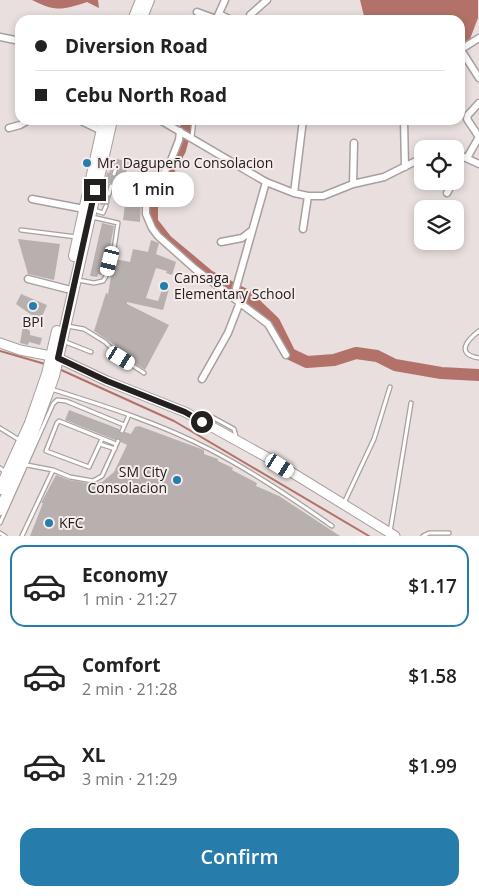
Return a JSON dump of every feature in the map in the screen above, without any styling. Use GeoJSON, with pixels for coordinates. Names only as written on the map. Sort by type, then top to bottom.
{"type":"FeatureCollection","features":[{"type":"Feature","properties":{"kind":"main road"},"geometry":{"type":"LineString","coordinates":[[135,15],[141,0]]}},
{"type":"Feature","properties":{"kind":"main road"},"geometry":{"type":"LineString","coordinates":[[143,15],[149,0]]}},
{"type":"Feature","properties":{"kind":"main road"},"geometry":{"type":"LineString","coordinates":[[54,359],[62,341],[75,280],[103,125]]}},
{"type":"Feature","properties":{"kind":"main road"},"geometry":{"type":"LineString","coordinates":[[0,489],[3,470],[22,441],[50,375],[77,237],[88,212],[111,125]]}},
{"type":"Feature","properties":{"kind":"main road"},"geometry":{"type":"LineString","coordinates":[[0,510],[26,452],[50,388],[50,375]]}},
{"type":"Feature","properties":{"kind":"street"},"geometry":{"type":"LineString","coordinates":[[218,15],[225,0]]}},
{"type":"Feature","properties":{"kind":"street"},"geometry":{"type":"LineString","coordinates":[[250,15],[253,10],[267,0]]}},
{"type":"Feature","properties":{"kind":"street"},"geometry":{"type":"LineString","coordinates":[[196,12],[206,15]]}},
{"type":"Feature","properties":{"kind":"street"},"geometry":{"type":"LineString","coordinates":[[0,37],[15,40]]}},
{"type":"Feature","properties":{"kind":"street"},"geometry":{"type":"LineString","coordinates":[[465,47],[479,38]]}},
{"type":"Feature","properties":{"kind":"street"},"geometry":{"type":"LineString","coordinates":[[465,57],[479,78]]}},
{"type":"Feature","properties":{"kind":"street"},"geometry":{"type":"LineString","coordinates":[[467,158],[479,137],[467,119],[468,115],[479,103]]}},
{"type":"Feature","properties":{"kind":"street"},"geometry":{"type":"LineString","coordinates":[[10,128],[20,125]]}},
{"type":"Feature","properties":{"kind":"street"},"geometry":{"type":"LineString","coordinates":[[89,125],[102,131]]}},
{"type":"Feature","properties":{"kind":"street"},"geometry":{"type":"LineString","coordinates":[[169,125],[266,182],[308,196],[323,196],[352,184],[384,177],[414,162]]}},
{"type":"Feature","properties":{"kind":"street"},"geometry":{"type":"LineString","coordinates":[[294,192],[302,125]]}},
{"type":"Feature","properties":{"kind":"street"},"geometry":{"type":"LineString","coordinates":[[404,125],[405,167]]}},
{"type":"Feature","properties":{"kind":"street"},"geometry":{"type":"LineString","coordinates":[[181,132],[170,162],[146,202],[146,214],[158,236],[195,269],[268,324],[286,355]]}},
{"type":"Feature","properties":{"kind":"street"},"geometry":{"type":"LineString","coordinates":[[352,184],[354,144]]}},
{"type":"Feature","properties":{"kind":"street"},"geometry":{"type":"LineString","coordinates":[[464,157],[479,164]]}},
{"type":"Feature","properties":{"kind":"street"},"geometry":{"type":"LineString","coordinates":[[236,288],[266,182]]}},
{"type":"Feature","properties":{"kind":"street"},"geometry":{"type":"LineString","coordinates":[[303,229],[308,196]]}},
{"type":"Feature","properties":{"kind":"street"},"geometry":{"type":"LineString","coordinates":[[32,199],[88,212]]}},
{"type":"Feature","properties":{"kind":"street"},"geometry":{"type":"LineString","coordinates":[[221,242],[242,238],[252,230]]}},
{"type":"Feature","properties":{"kind":"street"},"geometry":{"type":"LineString","coordinates":[[28,279],[67,289]]}},
{"type":"Feature","properties":{"kind":"street"},"geometry":{"type":"LineString","coordinates":[[202,379],[228,334],[240,302]]}},
{"type":"Feature","properties":{"kind":"street"},"geometry":{"type":"LineString","coordinates":[[0,343],[54,359],[185,412],[270,459],[392,534]]}},
{"type":"Feature","properties":{"kind":"lane"},"geometry":{"type":"LineString","coordinates":[[190,137],[193,125]]}},
{"type":"Feature","properties":{"kind":"lane"},"geometry":{"type":"LineString","coordinates":[[101,164],[116,168],[114,174]]}},
{"type":"Feature","properties":{"kind":"lane"},"geometry":{"type":"LineString","coordinates":[[110,194],[112,186]]}},
{"type":"Feature","properties":{"kind":"lane"},"geometry":{"type":"LineString","coordinates":[[88,212],[103,213],[106,206]]}},
{"type":"Feature","properties":{"kind":"lane"},"geometry":{"type":"LineString","coordinates":[[75,280],[94,283],[103,282],[106,278],[118,223],[88,212]]}},
{"type":"Feature","properties":{"kind":"lane"},"geometry":{"type":"LineString","coordinates":[[21,230],[77,237]]}},
{"type":"Feature","properties":{"kind":"lane"},"geometry":{"type":"LineString","coordinates":[[65,325],[84,329],[105,342],[121,358],[144,373]]}},
{"type":"Feature","properties":{"kind":"lane"},"geometry":{"type":"LineString","coordinates":[[479,331],[467,342],[465,348],[470,356],[479,358]]}},
{"type":"Feature","properties":{"kind":"lane"},"geometry":{"type":"LineString","coordinates":[[62,341],[91,352]]}},
{"type":"Feature","properties":{"kind":"lane"},"geometry":{"type":"LineString","coordinates":[[344,503],[374,439],[390,387]]}},
{"type":"Feature","properties":{"kind":"lane"},"geometry":{"type":"LineString","coordinates":[[50,388],[166,429],[208,449],[269,484],[332,526]]}},
{"type":"Feature","properties":{"kind":"lane"},"geometry":{"type":"LineString","coordinates":[[0,523],[53,404],[57,400],[66,401],[124,424]]}},
{"type":"Feature","properties":{"kind":"lane"},"geometry":{"type":"LineString","coordinates":[[392,534],[411,403]]}},
{"type":"Feature","properties":{"kind":"lane"},"geometry":{"type":"LineString","coordinates":[[122,431],[129,415]]}},
{"type":"Feature","properties":{"kind":"lane"},"geometry":{"type":"LineString","coordinates":[[212,416],[234,430],[237,441]]}},
{"type":"Feature","properties":{"kind":"lane"},"geometry":{"type":"LineString","coordinates":[[27,465],[53,470],[86,481],[93,481],[102,476],[117,443],[102,439],[68,423],[58,422],[46,449],[47,452],[89,467],[102,439]]}},
{"type":"Feature","properties":{"kind":"lane"},"geometry":{"type":"LineString","coordinates":[[0,428],[22,441]]}},
{"type":"Feature","properties":{"kind":"lane"},"geometry":{"type":"LineString","coordinates":[[100,444],[115,449]]}},
{"type":"Feature","properties":{"kind":"lane"},"geometry":{"type":"LineString","coordinates":[[22,536],[53,470]]}},
{"type":"Feature","properties":{"kind":"lane"},"geometry":{"type":"LineString","coordinates":[[422,536],[449,533]]}},
{"type":"Feature","properties":{"kind":"lane"},"geometry":{"type":"LineString","coordinates":[[0,534],[5,536]]}},
{"type":"Feature","properties":{"kind":"shaded area"},"geometry":{"type":"Polygon","coordinates":[[[32,0],[98,0],[99,8],[87,2],[72,7],[53,8],[32,0]]]}},
{"type":"Feature","properties":{"kind":"shaded area"},"geometry":{"type":"Polygon","coordinates":[[[360,0],[478,0],[478,18],[470,39],[465,42],[465,15],[364,15],[360,0]]]}},
{"type":"Feature","properties":{"kind":"building"},"geometry":{"type":"Polygon","coordinates":[[[113,158],[129,162],[125,176],[127,177],[125,189],[109,183],[106,194],[108,197],[111,196],[109,205],[106,203],[100,205],[107,172],[109,173],[112,170],[111,175],[115,177],[119,169],[118,165],[112,163],[113,158]]]}},
{"type":"Feature","properties":{"kind":"building"},"geometry":{"type":"Polygon","coordinates":[[[126,198],[141,201],[140,222],[123,220],[126,198]]]}},
{"type":"Feature","properties":{"kind":"building"},"geometry":{"type":"Polygon","coordinates":[[[102,223],[114,226],[106,268],[103,275],[98,274],[97,277],[90,276],[102,223]]]}},
{"type":"Feature","properties":{"kind":"building"},"geometry":{"type":"Polygon","coordinates":[[[18,239],[60,244],[54,280],[28,274],[18,239]]]}},
{"type":"Feature","properties":{"kind":"building"},"geometry":{"type":"Polygon","coordinates":[[[151,240],[159,243],[156,254],[176,262],[172,275],[166,273],[167,271],[156,268],[146,298],[158,301],[163,287],[169,289],[163,310],[127,302],[127,304],[169,325],[145,370],[124,356],[125,352],[94,331],[106,293],[108,294],[115,259],[130,262],[133,249],[148,252],[151,240]]]}},
{"type":"Feature","properties":{"kind":"building"},"geometry":{"type":"Polygon","coordinates":[[[21,294],[47,305],[40,321],[16,304],[21,294]]]}},
{"type":"Feature","properties":{"kind":"building"},"geometry":{"type":"Polygon","coordinates":[[[23,326],[30,331],[30,335],[42,338],[40,345],[29,342],[28,345],[20,343],[23,326]]]}},
{"type":"Feature","properties":{"kind":"building","name":"SM City Consolacion"},"geometry":{"type":"Polygon","coordinates":[[[69,410],[119,429],[121,434],[125,432],[131,434],[135,427],[139,426],[204,450],[204,454],[218,459],[218,461],[233,468],[232,470],[257,483],[256,486],[279,496],[340,536],[30,536],[43,503],[41,503],[56,475],[69,480],[92,484],[102,482],[114,472],[127,445],[121,442],[119,438],[115,440],[65,420],[69,410]]]}},
{"type":"Feature","properties":{"kind":"waterway"},"geometry":{"type":"LineString","coordinates":[[187,125],[180,150],[163,180],[152,194],[152,222],[166,240],[209,276],[246,295],[274,322],[290,354],[307,362],[334,360],[356,353],[377,356],[395,365],[441,373],[479,375]]}},
{"type":"Feature","properties":{"kind":"waterway"},"geometry":{"type":"LineString","coordinates":[[0,351],[45,364]]}},
{"type":"Feature","properties":{"kind":"waterway"},"geometry":{"type":"LineString","coordinates":[[59,369],[174,421],[369,536]]}},
{"type":"Feature","properties":{"kind":"place","name":"Mr. Dagupeño Consolacion"},"geometry":{"type":"Point","coordinates":[87,163]}},
{"type":"Feature","properties":{"kind":"place","name":"Cansaga Elementary School"},"geometry":{"type":"Point","coordinates":[164,286]}},
{"type":"Feature","properties":{"kind":"place","name":"BPI"},"geometry":{"type":"Point","coordinates":[33,306]}},
{"type":"Feature","properties":{"kind":"place","name":"SM City Consolacion"},"geometry":{"type":"Point","coordinates":[177,480]}},
{"type":"Feature","properties":{"kind":"place","name":"KFC"},"geometry":{"type":"Point","coordinates":[49,523]}},
{"type":"Feature","properties":{"kind":"route"},"geometry":{"type":"LineString","coordinates":[[95,190],[58,358],[107,381],[185,412],[202,422]]}}]}
